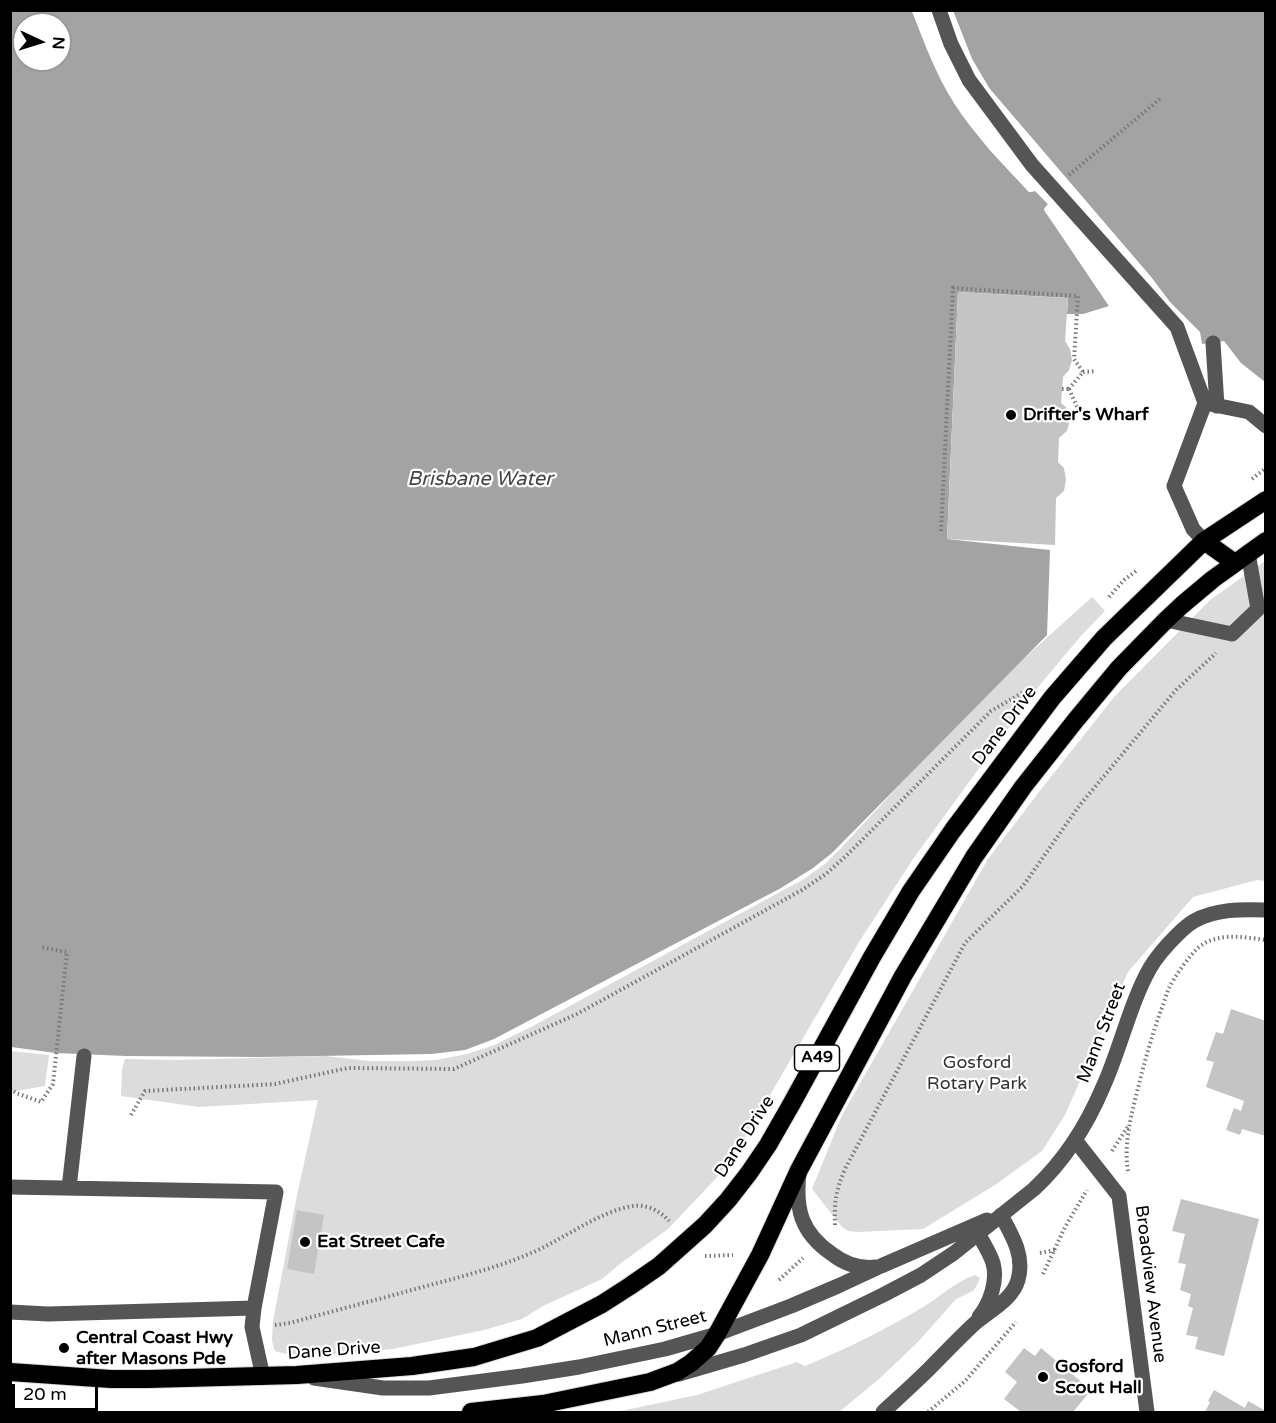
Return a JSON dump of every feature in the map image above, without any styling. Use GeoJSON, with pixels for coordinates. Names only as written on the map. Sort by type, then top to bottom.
{"type":"FeatureCollection","features":[{"type":"Feature","properties":{"kind":"highway","name":"Dane Drive"},"geometry":{"type":"LineString","coordinates":[[10,1372],[111,1379],[263,1377],[412,1366],[474,1357],[537,1338],[603,1304],[659,1266],[688,1241],[728,1200],[749,1173],[768,1145],[911,891],[953,830],[1052,698],[1104,638],[1204,541],[1266,500]]}},
{"type":"Feature","properties":{"kind":"highway"},"geometry":{"type":"LineString","coordinates":[[1204,541],[1241,558]]}},
{"type":"Feature","properties":{"kind":"highway","name":"A49"},"geometry":{"type":"LineString","coordinates":[[471,1413],[543,1404],[650,1382],[677,1372],[708,1348],[760,1255],[799,1170],[903,976],[974,857],[1023,787],[1119,668],[1166,620],[1213,579],[1266,541]]}},
{"type":"Feature","properties":{"kind":"street"},"geometry":{"type":"LineString","coordinates":[[939,10],[951,44],[969,80],[1032,165],[1176,327],[1211,405]]}},
{"type":"Feature","properties":{"kind":"street"},"geometry":{"type":"LineString","coordinates":[[1204,541],[1193,529],[1174,486],[1211,405],[1213,343]]}},
{"type":"Feature","properties":{"kind":"street"},"geometry":{"type":"LineString","coordinates":[[1211,405],[1249,412],[1266,426]]}},
{"type":"Feature","properties":{"kind":"street"},"geometry":{"type":"LineString","coordinates":[[1166,620],[1232,634],[1258,609],[1241,558]]}},
{"type":"Feature","properties":{"kind":"street","name":"Mann Street"},"geometry":{"type":"LineString","coordinates":[[297,1375],[383,1388],[429,1388],[579,1367],[665,1349],[717,1334],[791,1306],[881,1266],[980,1228],[1001,1215],[1045,1179],[1075,1140],[1103,1088],[1150,967],[1163,949],[1194,921],[1233,910],[1266,910]]}},
{"type":"Feature","properties":{"kind":"street"},"geometry":{"type":"LineString","coordinates":[[69,1188],[84,1056]]}},
{"type":"Feature","properties":{"kind":"street","name":"Broadview Avenue"},"geometry":{"type":"LineString","coordinates":[[1075,1140],[1119,1196],[1147,1413]]}},
{"type":"Feature","properties":{"kind":"street"},"geometry":{"type":"LineString","coordinates":[[799,1170],[799,1209],[804,1224],[813,1238],[824,1249],[846,1262],[867,1267],[881,1266]]}},
{"type":"Feature","properties":{"kind":"street"},"geometry":{"type":"LineString","coordinates":[[10,1186],[276,1192],[252,1327],[263,1377]]}},
{"type":"Feature","properties":{"kind":"street"},"geometry":{"type":"LineString","coordinates":[[883,1413],[974,1324],[1010,1295],[1015,1288],[1019,1278],[1016,1245],[1001,1215]]}},
{"type":"Feature","properties":{"kind":"street"},"geometry":{"type":"LineString","coordinates":[[974,1324],[987,1302],[994,1275],[992,1260],[980,1228]]}},
{"type":"Feature","properties":{"kind":"street","name":"Mann Street"},"geometry":{"type":"LineString","coordinates":[[650,1382],[744,1355],[801,1335],[921,1275],[954,1253],[980,1228]]}},
{"type":"Feature","properties":{"kind":"street"},"geometry":{"type":"LineString","coordinates":[[10,1312],[48,1314],[254,1308]]}},
{"type":"Feature","properties":{"kind":"path"},"geometry":{"type":"LineString","coordinates":[[1053,189],[1161,98]]}},
{"type":"Feature","properties":{"kind":"path"},"geometry":{"type":"LineString","coordinates":[[941,531],[953,288],[1078,296],[1074,358],[1083,372]]}},
{"type":"Feature","properties":{"kind":"path"},"geometry":{"type":"LineString","coordinates":[[1069,389],[1083,372],[1096,371]]}},
{"type":"Feature","properties":{"kind":"path"},"geometry":{"type":"LineString","coordinates":[[1062,389],[1069,389]]}},
{"type":"Feature","properties":{"kind":"path"},"geometry":{"type":"LineString","coordinates":[[1069,389],[1078,409],[1091,412]]}},
{"type":"Feature","properties":{"kind":"path"},"geometry":{"type":"LineString","coordinates":[[1247,483],[1266,468]]}},
{"type":"Feature","properties":{"kind":"path"},"geometry":{"type":"LineString","coordinates":[[1109,598],[1124,580],[1141,567]]}},
{"type":"Feature","properties":{"kind":"path"},"geometry":{"type":"LineString","coordinates":[[835,1225],[834,1204],[845,1169],[965,943],[1023,886],[1079,806],[1176,690],[1214,656],[1232,634]]}},
{"type":"Feature","properties":{"kind":"path"},"geometry":{"type":"LineString","coordinates":[[130,1115],[145,1091],[275,1084],[348,1068],[454,1069],[577,1014],[826,874],[991,711],[1026,691],[1032,685]]}},
{"type":"Feature","properties":{"kind":"path"},"geometry":{"type":"LineString","coordinates":[[1128,1173],[1126,1162],[1130,1125],[1147,1054],[1169,988],[1200,947],[1217,938],[1237,936],[1266,940]]}},
{"type":"Feature","properties":{"kind":"path"},"geometry":{"type":"LineString","coordinates":[[10,1089],[41,1102],[53,1084],[67,952],[40,947]]}},
{"type":"Feature","properties":{"kind":"path"},"geometry":{"type":"LineString","coordinates":[[252,1327],[291,1323],[473,1274],[530,1254],[609,1212],[635,1205],[662,1213],[669,1221]]}},
{"type":"Feature","properties":{"kind":"path"},"geometry":{"type":"LineString","coordinates":[[702,1257],[734,1255]]}},
{"type":"Feature","properties":{"kind":"path"},"geometry":{"type":"LineString","coordinates":[[779,1280],[805,1256]]}},
{"type":"Feature","properties":{"kind":"green space","name":"Gosford Rotary Park"},"geometry":{"type":"Polygon","coordinates":[[[1265,561],[1265,881],[1257,880],[1193,897],[1128,972],[1065,1115],[1042,1151],[995,1185],[923,1229],[848,1231],[842,1227],[812,1189],[842,1115],[988,859],[1115,696],[1210,600],[1265,561]]]}},
{"type":"Feature","properties":{"kind":"green space"},"geometry":{"type":"Polygon","coordinates":[[[1092,597],[1105,611],[1039,686],[913,859],[859,942],[745,1138],[719,1175],[668,1229],[602,1279],[543,1306],[522,1319],[484,1330],[393,1349],[322,1355],[288,1354],[277,1352],[274,1349],[273,1321],[318,1100],[199,1107],[121,1096],[122,1069],[125,1059],[325,1056],[369,1061],[414,1061],[436,1060],[492,1046],[804,879],[826,863],[979,699],[1092,597]]]}},
{"type":"Feature","properties":{"kind":"green space"},"geometry":{"type":"Polygon","coordinates":[[[11,1051],[49,1055],[45,1086],[11,1092],[11,1051]]]}},
{"type":"Feature","properties":{"kind":"green space"},"geometry":{"type":"Polygon","coordinates":[[[975,1275],[980,1278],[973,1291],[956,1299],[918,1342],[879,1379],[839,1412],[616,1412],[697,1395],[797,1362],[805,1366],[894,1324],[961,1281],[975,1275]]]}},
{"type":"Feature","properties":{"kind":"water","name":"Brisbane Water"},"geometry":{"type":"Polygon","coordinates":[[[11,11],[912,11],[936,70],[962,115],[1029,192],[1035,191],[1048,204],[1044,210],[1109,306],[1083,314],[1067,314],[1068,298],[958,292],[947,539],[1050,550],[1047,635],[832,853],[813,868],[781,888],[494,1039],[465,1050],[431,1054],[259,1057],[56,1053],[11,1047],[11,11]]]}},
{"type":"Feature","properties":{"kind":"water"},"geometry":{"type":"Polygon","coordinates":[[[953,11],[1265,11],[1265,382],[1241,363],[1224,341],[1202,344],[1200,332],[1169,301],[989,88],[972,59],[953,11]]]}},
{"type":"Feature","properties":{"kind":"pier"},"geometry":{"type":"Polygon","coordinates":[[[915,10],[930,50],[957,101],[990,146],[1030,189],[1037,189],[1050,202],[1048,209],[1112,306],[1109,306],[1044,209],[1048,204],[1036,191],[1029,192],[988,148],[954,103],[928,51],[912,11],[915,10]]]}},
{"type":"Feature","properties":{"kind":"pier"},"geometry":{"type":"Polygon","coordinates":[[[950,10],[953,11],[972,59],[989,88],[1169,301],[1165,301],[1149,279],[986,90],[969,60],[950,10]]]}},
{"type":"Feature","properties":{"kind":"building","name":"Drifter's Wharf"},"geometry":{"type":"Polygon","coordinates":[[[958,292],[1068,298],[1065,341],[1070,349],[1072,360],[1069,370],[1063,377],[1061,403],[1068,409],[1070,420],[1067,431],[1059,438],[1058,462],[1064,468],[1066,480],[1064,491],[1056,498],[1055,545],[947,539],[958,292]]]}},
{"type":"Feature","properties":{"kind":"building"},"geometry":{"type":"Polygon","coordinates":[[[1231,1009],[1266,1021],[1266,1136],[1242,1129],[1240,1135],[1226,1130],[1234,1108],[1241,1111],[1244,1101],[1206,1087],[1214,1062],[1206,1060],[1216,1032],[1223,1034],[1231,1009]]]}},
{"type":"Feature","properties":{"kind":"building"},"geometry":{"type":"Polygon","coordinates":[[[1181,1199],[1259,1219],[1224,1356],[1195,1349],[1198,1337],[1186,1335],[1193,1308],[1188,1306],[1191,1294],[1180,1290],[1186,1264],[1178,1263],[1185,1234],[1172,1231],[1181,1199]]]}},
{"type":"Feature","properties":{"kind":"building","name":"Eat Street Cafe"},"geometry":{"type":"Polygon","coordinates":[[[297,1210],[324,1215],[314,1274],[287,1269],[297,1210]]]}},
{"type":"Feature","properties":{"kind":"building","name":"Gosford Scout Hall"},"geometry":{"type":"Polygon","coordinates":[[[1024,1348],[1035,1356],[1041,1348],[1091,1390],[1073,1412],[1021,1412],[1004,1399],[1017,1382],[1005,1372],[1024,1348]]]}},
{"type":"Feature","properties":{"kind":"building"},"geometry":{"type":"Polygon","coordinates":[[[1214,1390],[1245,1408],[1248,1401],[1266,1412],[1205,1412],[1214,1390]]]}},
{"type":"Feature","properties":{"kind":"place","name":"Drifter's Wharf"},"geometry":{"type":"Point","coordinates":[1011,415]}},
{"type":"Feature","properties":{"kind":"place","name":"Eat Street Cafe"},"geometry":{"type":"Point","coordinates":[305,1242]}},
{"type":"Feature","properties":{"kind":"place","name":"Central Coast Hwy after Masons Pde"},"geometry":{"type":"Point","coordinates":[64,1348]}},
{"type":"Feature","properties":{"kind":"place","name":"Gosford Scout Hall"},"geometry":{"type":"Point","coordinates":[1043,1377]}}]}
